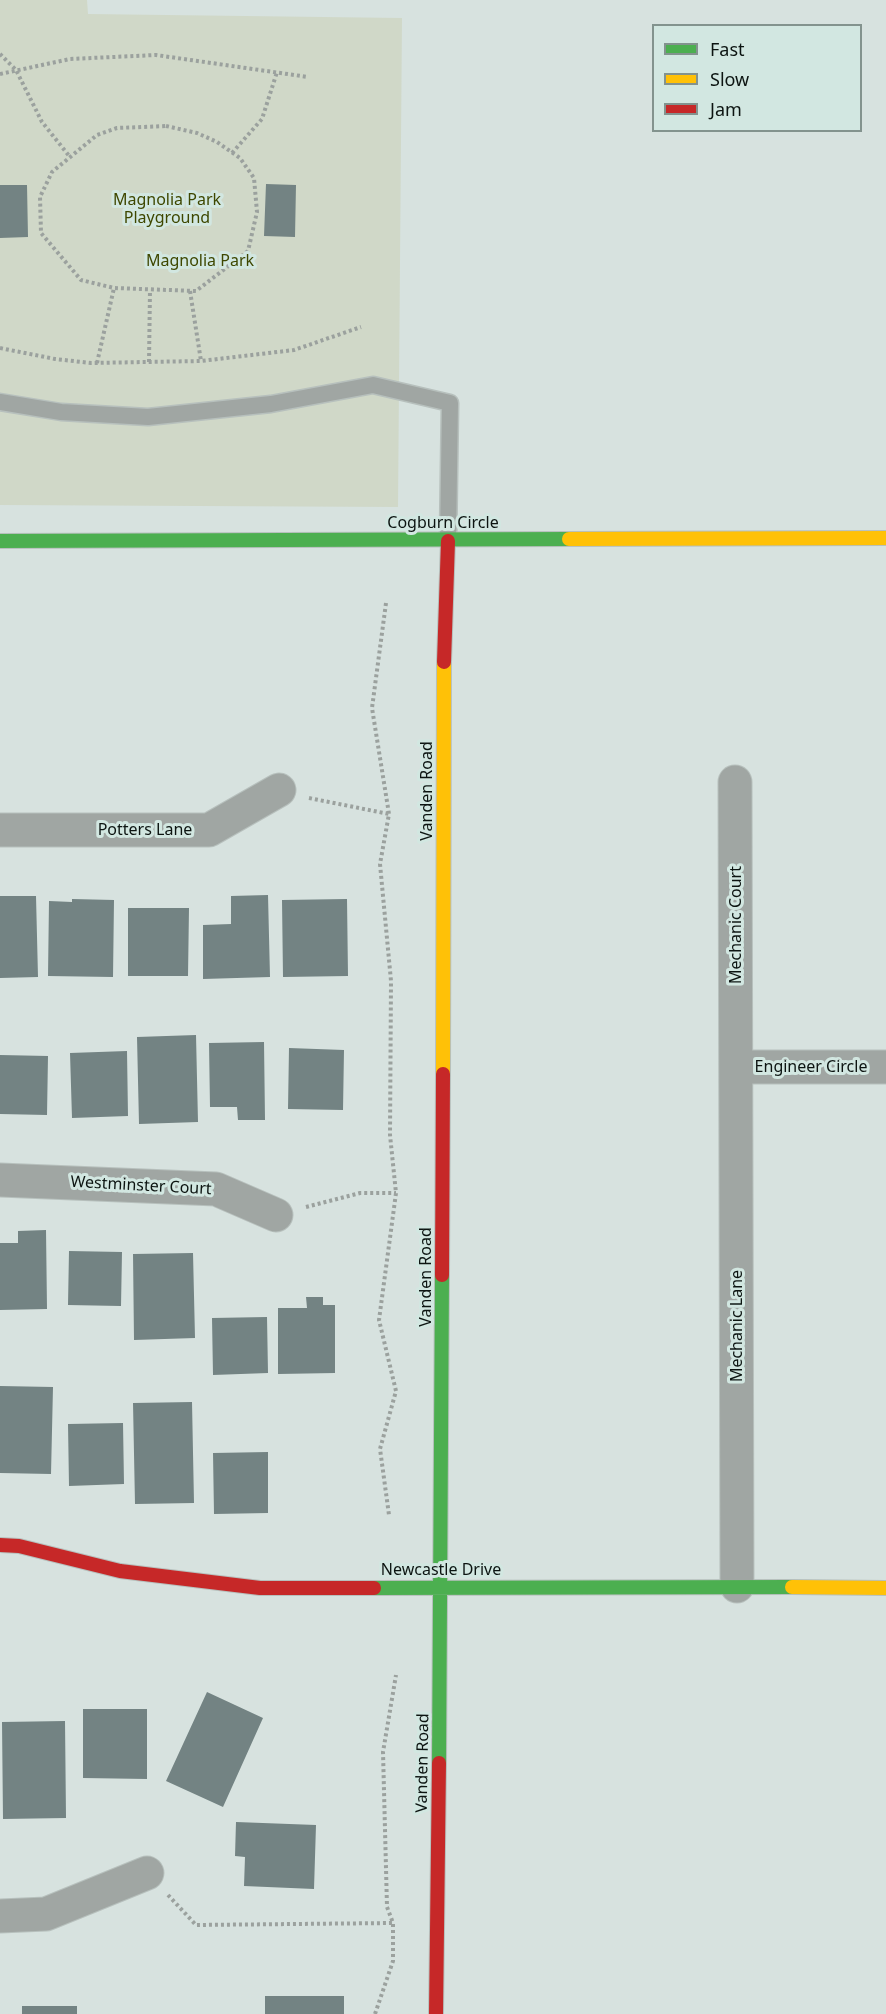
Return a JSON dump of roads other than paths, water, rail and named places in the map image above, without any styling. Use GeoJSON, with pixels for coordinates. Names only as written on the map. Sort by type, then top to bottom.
{"type":"FeatureCollection","features":[{"type":"Feature","properties":{"kind":"street","name":"Cogburn Circle"},"geometry":{"type":"LineString","coordinates":[[0,540],[886,538]]}},
{"type":"Feature","properties":{"kind":"street","name":"Vanden Road"},"geometry":{"type":"LineString","coordinates":[[436,2014],[441,1586],[444,612],[448,540]]}},
{"type":"Feature","properties":{"kind":"street","name":"Mechanic Court"},"geometry":{"type":"LineString","coordinates":[[735,782],[736,1067]]}},
{"type":"Feature","properties":{"kind":"street","name":"Potters Lane"},"geometry":{"type":"LineString","coordinates":[[0,830],[209,830],[279,790]]}},
{"type":"Feature","properties":{"kind":"street","name":"Engineer Circle"},"geometry":{"type":"LineString","coordinates":[[736,1067],[886,1067]]}},
{"type":"Feature","properties":{"kind":"street","name":"Mechanic Lane"},"geometry":{"type":"LineString","coordinates":[[736,1067],[737,1586]]}},
{"type":"Feature","properties":{"kind":"street","name":"Westminster Court"},"geometry":{"type":"LineString","coordinates":[[0,1180],[216,1189],[276,1215]]}},
{"type":"Feature","properties":{"kind":"street","name":"Newcastle Drive"},"geometry":{"type":"LineString","coordinates":[[0,1545],[19,1546],[120,1571],[260,1588],[441,1586],[886,1588]]}},
{"type":"Feature","properties":{"kind":"street"},"geometry":{"type":"LineString","coordinates":[[0,1916],[46,1914],[147,1873]]}},
{"type":"Feature","properties":{"kind":"lane"},"geometry":{"type":"LineString","coordinates":[[0,402],[61,412],[148,417],[271,404],[373,385],[450,403],[448,540]]}},
{"type":"Feature","properties":{"kind":"park label","name":"Magnolia Park Playground"},"geometry":{"type":"Point","coordinates":[167,209]}},
{"type":"Feature","properties":{"kind":"park label","name":"Magnolia Park"},"geometry":{"type":"Point","coordinates":[200,261]}}]}
